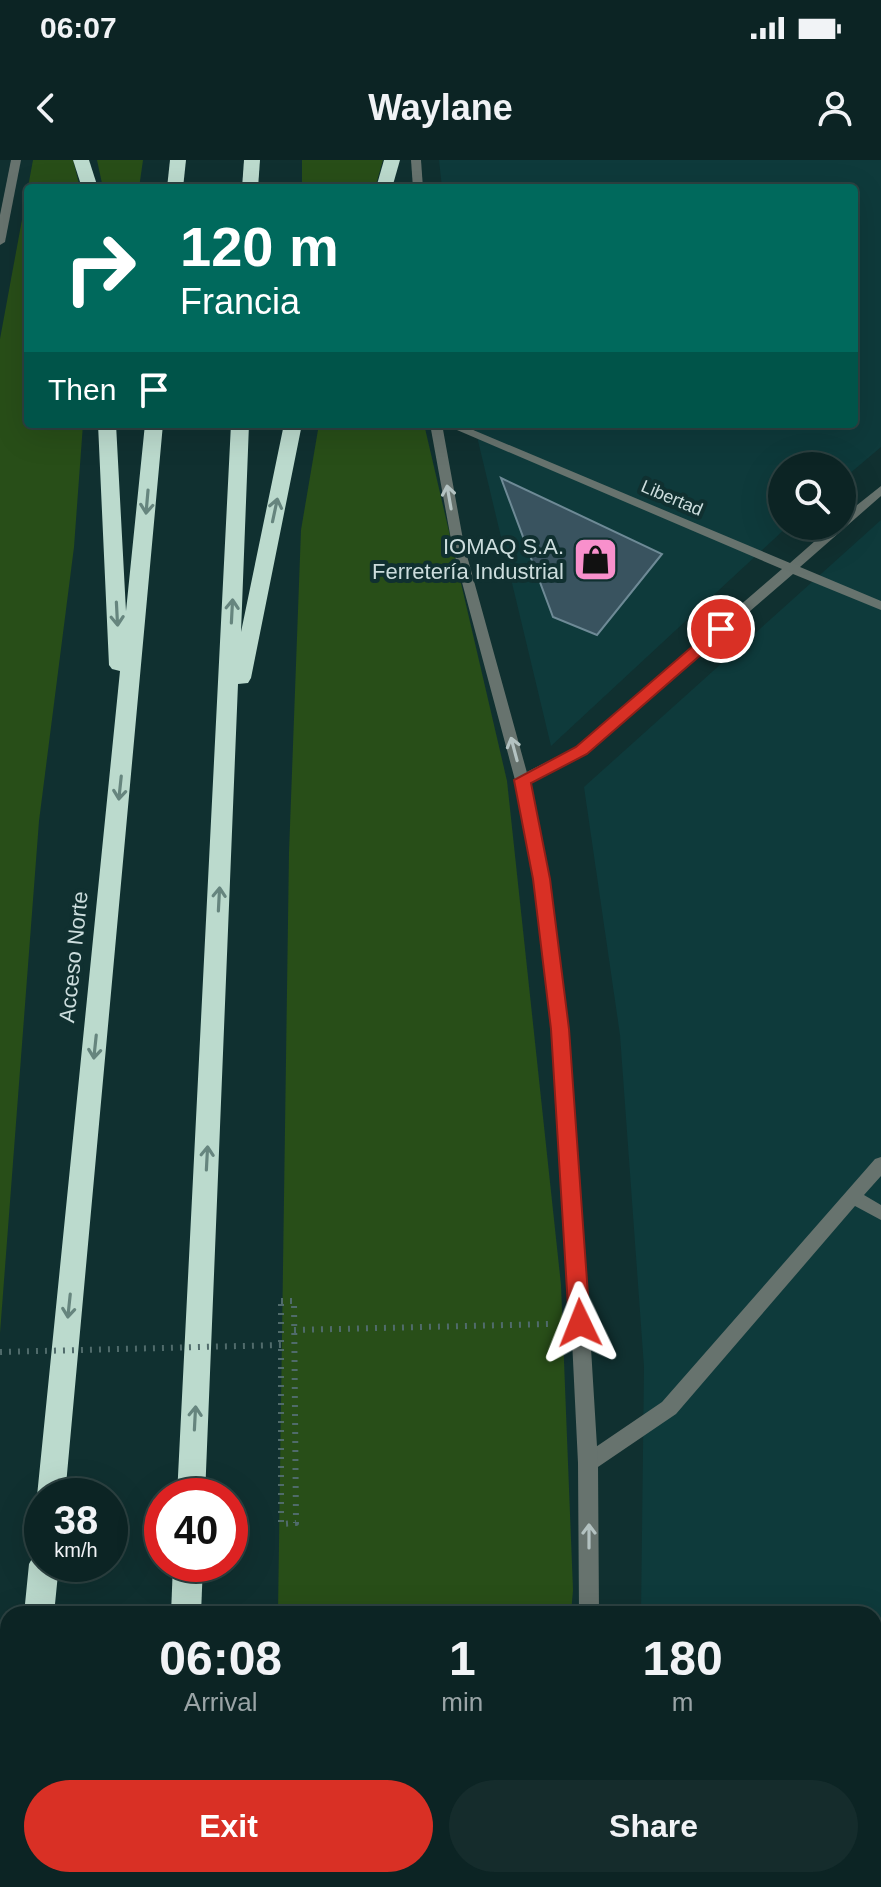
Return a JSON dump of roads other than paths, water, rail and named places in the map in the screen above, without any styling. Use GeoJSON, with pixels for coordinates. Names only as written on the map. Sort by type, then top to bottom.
{"type":"FeatureCollection","features":[{"type":"Feature","properties":{"kind":"highway"},"geometry":{"type":"LineString","coordinates":[[81,160],[89,184]]}},
{"type":"Feature","properties":{"kind":"highway"},"geometry":{"type":"LineString","coordinates":[[175,184],[178,160]]}},
{"type":"Feature","properties":{"kind":"highway"},"geometry":{"type":"LineString","coordinates":[[250,184],[252,160]]}},
{"type":"Feature","properties":{"kind":"highway"},"geometry":{"type":"LineString","coordinates":[[385,184],[392,160]]}},
{"type":"Feature","properties":{"kind":"highway"},"geometry":{"type":"LineString","coordinates":[[107,428],[124,752]]}},
{"type":"Feature","properties":{"kind":"highway","name":"Acceso Norte"},"geometry":{"type":"LineString","coordinates":[[53,1478],[154,428]]}},
{"type":"Feature","properties":{"kind":"highway"},"geometry":{"type":"LineString","coordinates":[[192,1478],[240,428]]}},
{"type":"Feature","properties":{"kind":"highway"},"geometry":{"type":"LineString","coordinates":[[226,751],[292,428]]}},
{"type":"Feature","properties":{"kind":"highway"},"geometry":{"type":"LineString","coordinates":[[40,1606],[42,1582]]}},
{"type":"Feature","properties":{"kind":"highway"},"geometry":{"type":"LineString","coordinates":[[186,1606],[187,1582]]}},
{"type":"Feature","properties":{"kind":"street"},"geometry":{"type":"LineString","coordinates":[[0,242],[16,160]]}},
{"type":"Feature","properties":{"kind":"street"},"geometry":{"type":"LineString","coordinates":[[416,160],[418,184]]}},
{"type":"Feature","properties":{"kind":"street"},"geometry":{"type":"LineString","coordinates":[[437,428],[458,545],[522,780],[541,879],[560,1029],[580,1323],[588,1463],[589,1606]]}},
{"type":"Feature","properties":{"kind":"street","name":"Libertad"},"geometry":{"type":"LineString","coordinates":[[458,428],[881,606]]}},
{"type":"Feature","properties":{"kind":"street"},"geometry":{"type":"LineString","coordinates":[[856,512],[881,490]]}},
{"type":"Feature","properties":{"kind":"street"},"geometry":{"type":"LineString","coordinates":[[522,780],[581,750],[824,540]]}},
{"type":"Feature","properties":{"kind":"street"},"geometry":{"type":"LineString","coordinates":[[588,1463],[669,1408],[881,1164]]}},
{"type":"Feature","properties":{"kind":"street"},"geometry":{"type":"LineString","coordinates":[[854,1197],[881,1213]]}},
{"type":"Feature","properties":{"kind":"place","name":"IOMAQ S.A. Ferretería Industrial"},"geometry":{"type":"Point","coordinates":[595,559]}}]}
